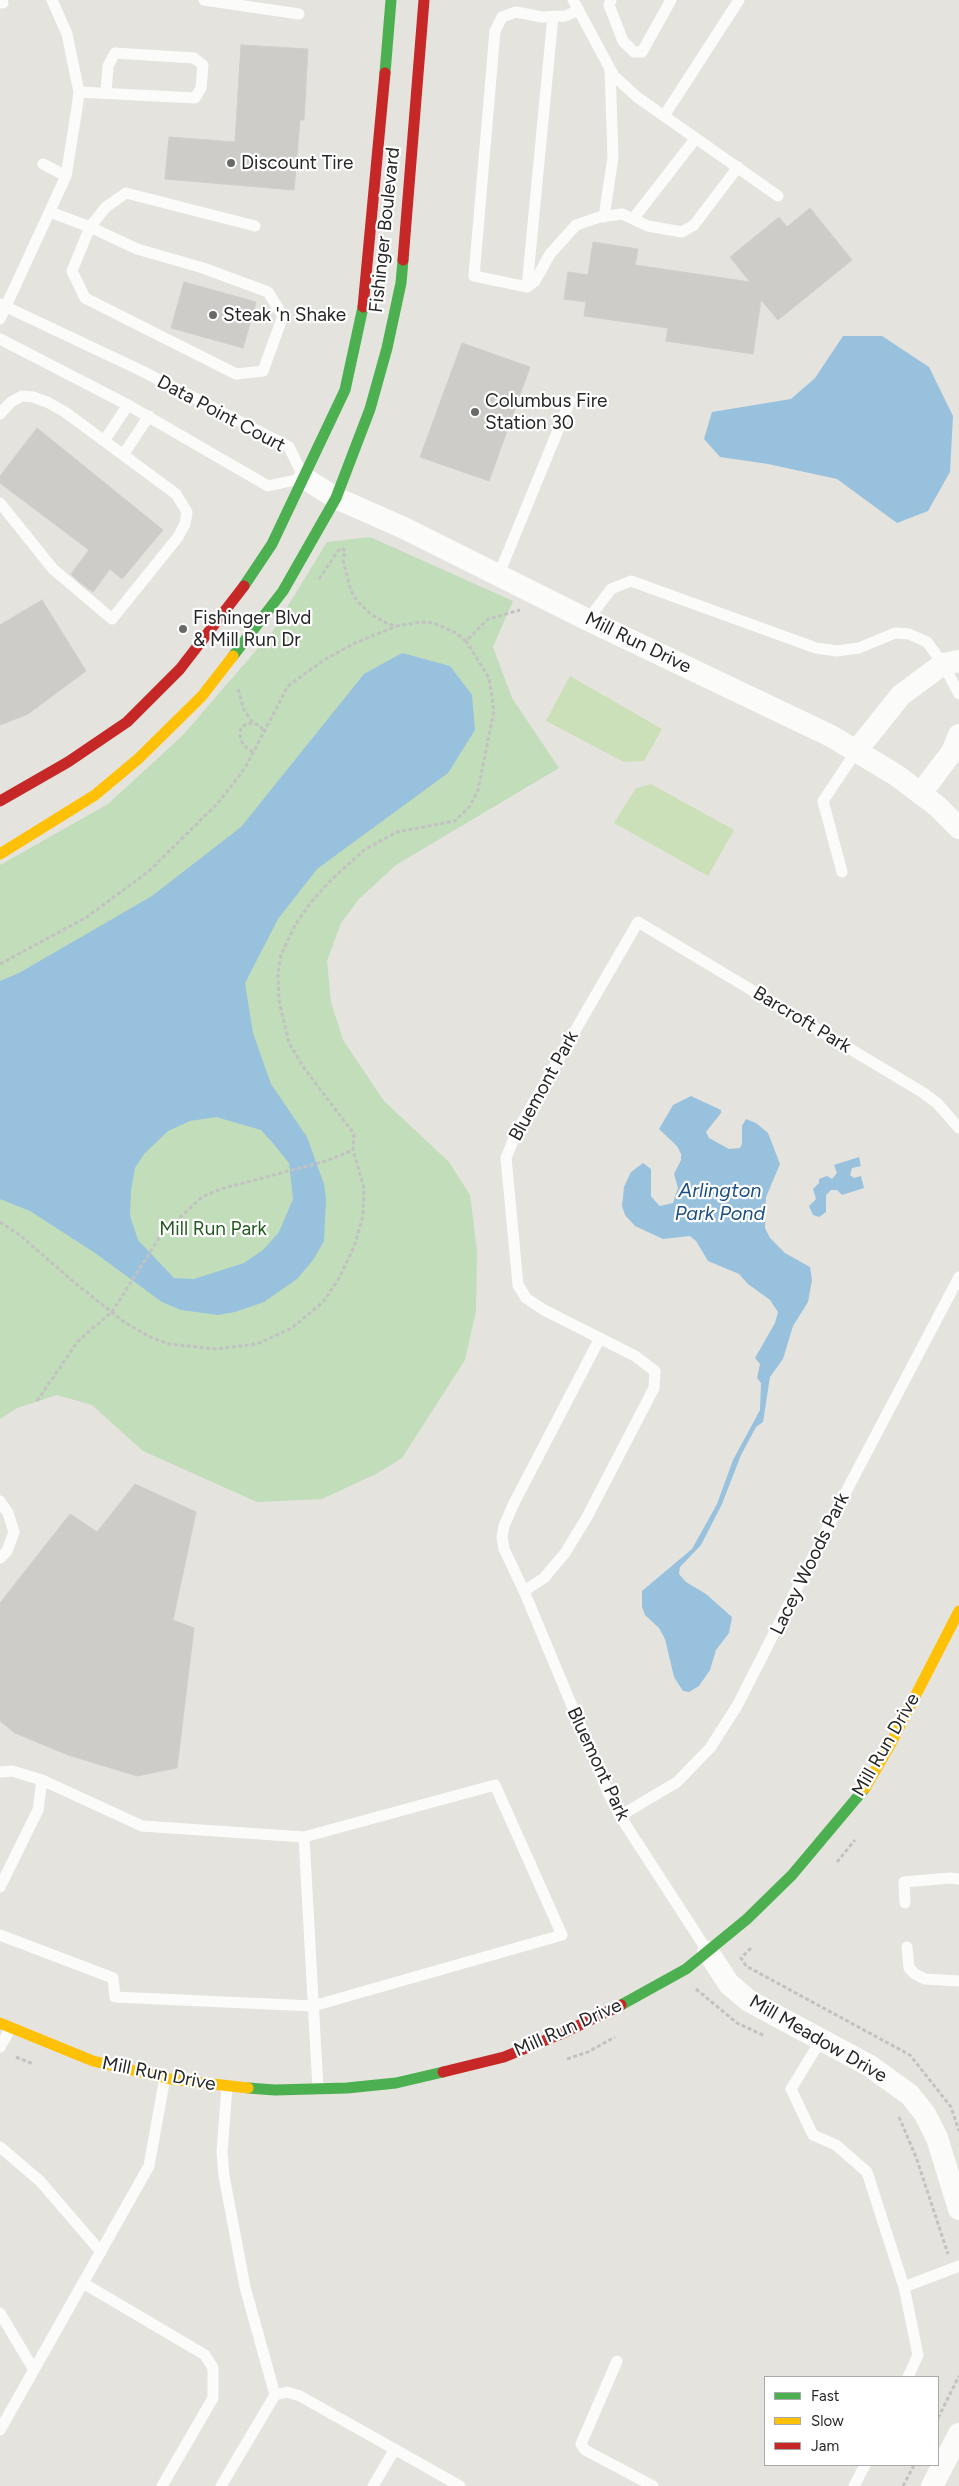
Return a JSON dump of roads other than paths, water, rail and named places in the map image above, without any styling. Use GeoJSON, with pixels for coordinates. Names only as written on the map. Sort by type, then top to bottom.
{"type":"FeatureCollection","features":[{"type":"Feature","properties":{"kind":"main road","name":"Fishinger Boulevard"},"geometry":{"type":"LineString","coordinates":[[0,801],[68,762],[127,722],[180,670],[251,578],[272,544],[345,390],[365,298],[391,0]]}},
{"type":"Feature","properties":{"kind":"main road","name":"Fishinger Boulevard"},"geometry":{"type":"LineString","coordinates":[[0,854],[95,795],[138,759],[202,696],[283,591],[336,498],[370,409],[387,348],[401,283],[424,0]]}},
{"type":"Feature","properties":{"kind":"main road","name":"Mill Run Drive"},"geometry":{"type":"LineString","coordinates":[[5,2026],[93,2061],[165,2078],[276,2090],[396,2083],[504,2057],[563,2034],[616,2008],[670,1978],[708,1952],[747,1919],[792,1875],[862,1792],[889,1747],[959,1611]]}},
{"type":"Feature","properties":{"kind":"street","name":"Mill Run Drive"},"geometry":{"type":"LineString","coordinates":[[304,478],[336,498],[404,528],[588,620],[857,750],[921,793],[959,828]]}},
{"type":"Feature","properties":{"kind":"street"},"geometry":{"type":"LineString","coordinates":[[857,750],[901,695],[951,662]]}},
{"type":"Feature","properties":{"kind":"street"},"geometry":{"type":"LineString","coordinates":[[921,793],[952,752],[959,735]]}},
{"type":"Feature","properties":{"kind":"street","name":"Mill Meadow Drive"},"geometry":{"type":"LineString","coordinates":[[708,1952],[730,1984],[749,2001],[870,2066],[910,2096],[925,2114],[937,2138],[959,2209]]}},
{"type":"Feature","properties":{"kind":"street"},"geometry":{"type":"LineString","coordinates":[[932,2486],[959,2434]]}},
{"type":"Feature","properties":{"kind":"lane"},"geometry":{"type":"LineString","coordinates":[[0,319],[3,306],[66,176],[79,92],[67,34],[52,0]]}},
{"type":"Feature","properties":{"kind":"lane"},"geometry":{"type":"LineString","coordinates":[[204,0],[298,14]]}},
{"type":"Feature","properties":{"kind":"lane"},"geometry":{"type":"LineString","coordinates":[[612,0],[609,4],[614,21],[624,41],[634,52],[642,52],[671,0]]}},
{"type":"Feature","properties":{"kind":"lane"},"geometry":{"type":"LineString","coordinates":[[664,116],[739,0]]}},
{"type":"Feature","properties":{"kind":"lane"},"geometry":{"type":"LineString","coordinates":[[738,167],[694,225],[682,232],[648,226],[622,214],[604,217],[576,225],[550,254],[535,281],[527,287],[474,276],[495,32],[502,17],[516,12],[565,16],[576,5],[614,76],[637,97],[738,167],[778,196]]}},
{"type":"Feature","properties":{"kind":"lane"},"geometry":{"type":"LineString","coordinates":[[527,287],[553,16]]}},
{"type":"Feature","properties":{"kind":"lane"},"geometry":{"type":"LineString","coordinates":[[79,92],[195,98],[201,88],[203,65],[194,58],[115,54],[108,66],[106,93]]}},
{"type":"Feature","properties":{"kind":"lane"},"geometry":{"type":"LineString","coordinates":[[604,217],[613,157],[610,68]]}},
{"type":"Feature","properties":{"kind":"lane"},"geometry":{"type":"LineString","coordinates":[[633,220],[696,138]]}},
{"type":"Feature","properties":{"kind":"lane"},"geometry":{"type":"LineString","coordinates":[[43,164],[66,176]]}},
{"type":"Feature","properties":{"kind":"lane"},"geometry":{"type":"LineString","coordinates":[[50,212],[90,227],[137,249],[203,268],[268,292],[283,316],[263,371],[236,374],[85,298],[72,271],[90,227],[106,207],[126,193],[255,226]]}},
{"type":"Feature","properties":{"kind":"lane","name":"Data Point Court"},"geometry":{"type":"LineString","coordinates":[[0,339],[128,404],[268,486],[304,478],[289,447],[142,371],[3,306]]}},
{"type":"Feature","properties":{"kind":"lane"},"geometry":{"type":"LineString","coordinates":[[0,414],[11,402],[22,396],[33,397],[65,412],[176,494],[187,512],[185,524],[178,537],[112,619],[53,569],[0,503]]}},
{"type":"Feature","properties":{"kind":"lane"},"geometry":{"type":"LineString","coordinates":[[499,574],[570,401]]}},
{"type":"Feature","properties":{"kind":"lane"},"geometry":{"type":"LineString","coordinates":[[104,441],[128,404]]}},
{"type":"Feature","properties":{"kind":"lane"},"geometry":{"type":"LineString","coordinates":[[123,455],[149,416]]}},
{"type":"Feature","properties":{"kind":"lane"},"geometry":{"type":"LineString","coordinates":[[588,620],[612,589],[631,581],[816,648],[837,651],[858,648],[895,633],[909,634],[927,642],[951,662],[959,694]]}},
{"type":"Feature","properties":{"kind":"lane"},"geometry":{"type":"LineString","coordinates":[[842,872],[823,801],[857,750]]}},
{"type":"Feature","properties":{"kind":"lane","name":"Barcroft Park"},"geometry":{"type":"LineString","coordinates":[[638,922],[922,1092],[937,1103],[959,1128]]}},
{"type":"Feature","properties":{"kind":"lane","name":"Bluemont Park"},"geometry":{"type":"LineString","coordinates":[[524,1591],[544,1578],[565,1553],[587,1517],[654,1388],[655,1371],[635,1356],[535,1305],[526,1298],[518,1285],[506,1158],[517,1131],[638,922]]}},
{"type":"Feature","properties":{"kind":"lane","name":"Lacey Woods Park"},"geometry":{"type":"LineString","coordinates":[[620,1816],[677,1782],[710,1748],[737,1706],[849,1486],[959,1277]]}},
{"type":"Feature","properties":{"kind":"lane","name":"Bluemont Park"},"geometry":{"type":"LineString","coordinates":[[600,1338],[514,1503],[504,1526],[502,1537],[504,1549],[524,1591],[620,1816],[708,1952]]}},
{"type":"Feature","properties":{"kind":"lane"},"geometry":{"type":"LineString","coordinates":[[0,1501],[8,1513],[14,1532],[7,1551],[0,1558]]}},
{"type":"Feature","properties":{"kind":"lane"},"geometry":{"type":"LineString","coordinates":[[0,1764],[6,1771],[42,1780],[142,1826],[304,1837],[495,1785],[562,1935],[313,2006],[115,1997],[113,1978],[0,1935]]}},
{"type":"Feature","properties":{"kind":"lane"},"geometry":{"type":"LineString","coordinates":[[0,1887],[38,1810],[42,1780]]}},
{"type":"Feature","properties":{"kind":"lane"},"geometry":{"type":"LineString","coordinates":[[304,1837],[318,2089]]}},
{"type":"Feature","properties":{"kind":"lane"},"geometry":{"type":"LineString","coordinates":[[905,1903],[904,1882],[959,1879]]}},
{"type":"Feature","properties":{"kind":"lane"},"geometry":{"type":"LineString","coordinates":[[907,1947],[909,1968],[914,1974],[925,1979],[959,1981]]}},
{"type":"Feature","properties":{"kind":"lane"},"geometry":{"type":"LineString","coordinates":[[4,2050],[5,2026]]}},
{"type":"Feature","properties":{"kind":"lane"},"geometry":{"type":"LineString","coordinates":[[821,2040],[791,2090],[813,2135],[836,2145],[867,2172],[904,2287],[916,2336],[918,2355],[908,2376]]}},
{"type":"Feature","properties":{"kind":"lane"},"geometry":{"type":"LineString","coordinates":[[0,2430],[150,2166],[165,2078]]}},
{"type":"Feature","properties":{"kind":"lane"},"geometry":{"type":"LineString","coordinates":[[227,2086],[222,2152],[224,2176],[245,2287],[275,2395]]}},
{"type":"Feature","properties":{"kind":"lane"},"geometry":{"type":"LineString","coordinates":[[0,2148],[40,2181],[101,2252]]}},
{"type":"Feature","properties":{"kind":"lane"},"geometry":{"type":"LineString","coordinates":[[904,2287],[956,2267]]}},
{"type":"Feature","properties":{"kind":"lane"},"geometry":{"type":"LineString","coordinates":[[83,2283],[205,2355],[213,2368],[213,2398],[162,2486]]}},
{"type":"Feature","properties":{"kind":"lane"},"geometry":{"type":"LineString","coordinates":[[0,2315],[34,2370]]}},
{"type":"Feature","properties":{"kind":"lane"},"geometry":{"type":"LineString","coordinates":[[616,2361],[581,2444],[585,2450],[653,2486]]}},
{"type":"Feature","properties":{"kind":"lane"},"geometry":{"type":"LineString","coordinates":[[221,2486],[275,2395],[287,2392],[300,2396],[460,2486]]}},
{"type":"Feature","properties":{"kind":"lane"},"geometry":{"type":"LineString","coordinates":[[373,2486],[394,2448]]}},
{"type":"Feature","properties":{"kind":"lane"},"geometry":{"type":"LineString","coordinates":[[854,2486],[864,2466]]}},
{"type":"Feature","properties":{"kind":"lane"},"geometry":{"type":"LineString","coordinates":[[437,2486],[443,2475]]}},
{"type":"Feature","properties":{"kind":"water"},"geometry":{"type":"Polygon","coordinates":[[[843,336],[882,336],[929,367],[953,416],[950,472],[928,511],[897,523],[837,479],[768,464],[720,457],[704,439],[712,412],[791,399],[815,378],[843,336]]]}},
{"type":"Feature","properties":{"kind":"water"},"geometry":{"type":"Polygon","coordinates":[[[402,653],[450,666],[472,695],[475,730],[448,773],[317,869],[278,919],[245,983],[253,1033],[271,1084],[307,1137],[324,1184],[326,1199],[324,1241],[313,1260],[297,1279],[264,1302],[235,1312],[218,1315],[181,1310],[162,1302],[95,1253],[30,1211],[0,1199],[0,981],[19,973],[152,896],[241,827],[364,674],[402,653]],[[216,1117],[190,1121],[168,1131],[144,1154],[135,1168],[131,1190],[130,1216],[138,1240],[174,1278],[194,1279],[244,1263],[264,1249],[279,1232],[293,1199],[289,1163],[261,1130],[216,1117]]]}},
{"type":"Feature","properties":{"kind":"water","name":"Arlington Park Pond"},"geometry":{"type":"Polygon","coordinates":[[[691,1096],[721,1110],[721,1113],[706,1132],[709,1138],[729,1149],[740,1148],[742,1144],[742,1126],[746,1119],[756,1123],[768,1133],[780,1164],[766,1197],[765,1228],[770,1238],[785,1253],[810,1267],[812,1280],[808,1302],[793,1326],[783,1359],[770,1377],[763,1422],[756,1427],[741,1455],[722,1504],[701,1545],[680,1567],[679,1574],[686,1582],[706,1594],[732,1617],[729,1633],[716,1650],[710,1670],[699,1686],[689,1692],[683,1691],[674,1677],[665,1639],[659,1628],[645,1615],[642,1607],[642,1591],[692,1549],[717,1504],[733,1460],[760,1410],[761,1383],[757,1378],[760,1364],[755,1358],[775,1323],[778,1312],[770,1300],[748,1284],[739,1274],[708,1261],[696,1241],[690,1236],[663,1239],[635,1226],[625,1215],[622,1206],[624,1187],[631,1172],[643,1163],[651,1169],[651,1196],[660,1206],[673,1203],[678,1188],[674,1174],[681,1160],[681,1154],[677,1146],[659,1129],[673,1105],[691,1096]]]}},
{"type":"Feature","properties":{"kind":"water"},"geometry":{"type":"Polygon","coordinates":[[[859,1157],[861,1166],[852,1168],[850,1175],[854,1178],[861,1176],[864,1188],[842,1195],[837,1190],[831,1190],[826,1195],[826,1212],[819,1217],[813,1215],[809,1206],[816,1199],[813,1189],[819,1183],[819,1179],[827,1176],[832,1179],[837,1173],[834,1165],[859,1157]]]}},
{"type":"Feature","properties":{"kind":"place","name":"Discount Tire"},"geometry":{"type":"Point","coordinates":[231,163]}},
{"type":"Feature","properties":{"kind":"place","name":"Steak 'n Shake"},"geometry":{"type":"Point","coordinates":[213,315]}},
{"type":"Feature","properties":{"kind":"place","name":"Columbus Fire Station 30"},"geometry":{"type":"Point","coordinates":[475,412]}},
{"type":"Feature","properties":{"kind":"place","name":"Fishinger Blvd & Mill Run Dr"},"geometry":{"type":"Point","coordinates":[183,629]}},
{"type":"Feature","properties":{"kind":"park label","name":"Mill Run Park"},"geometry":{"type":"Point","coordinates":[213,1229]}}]}
